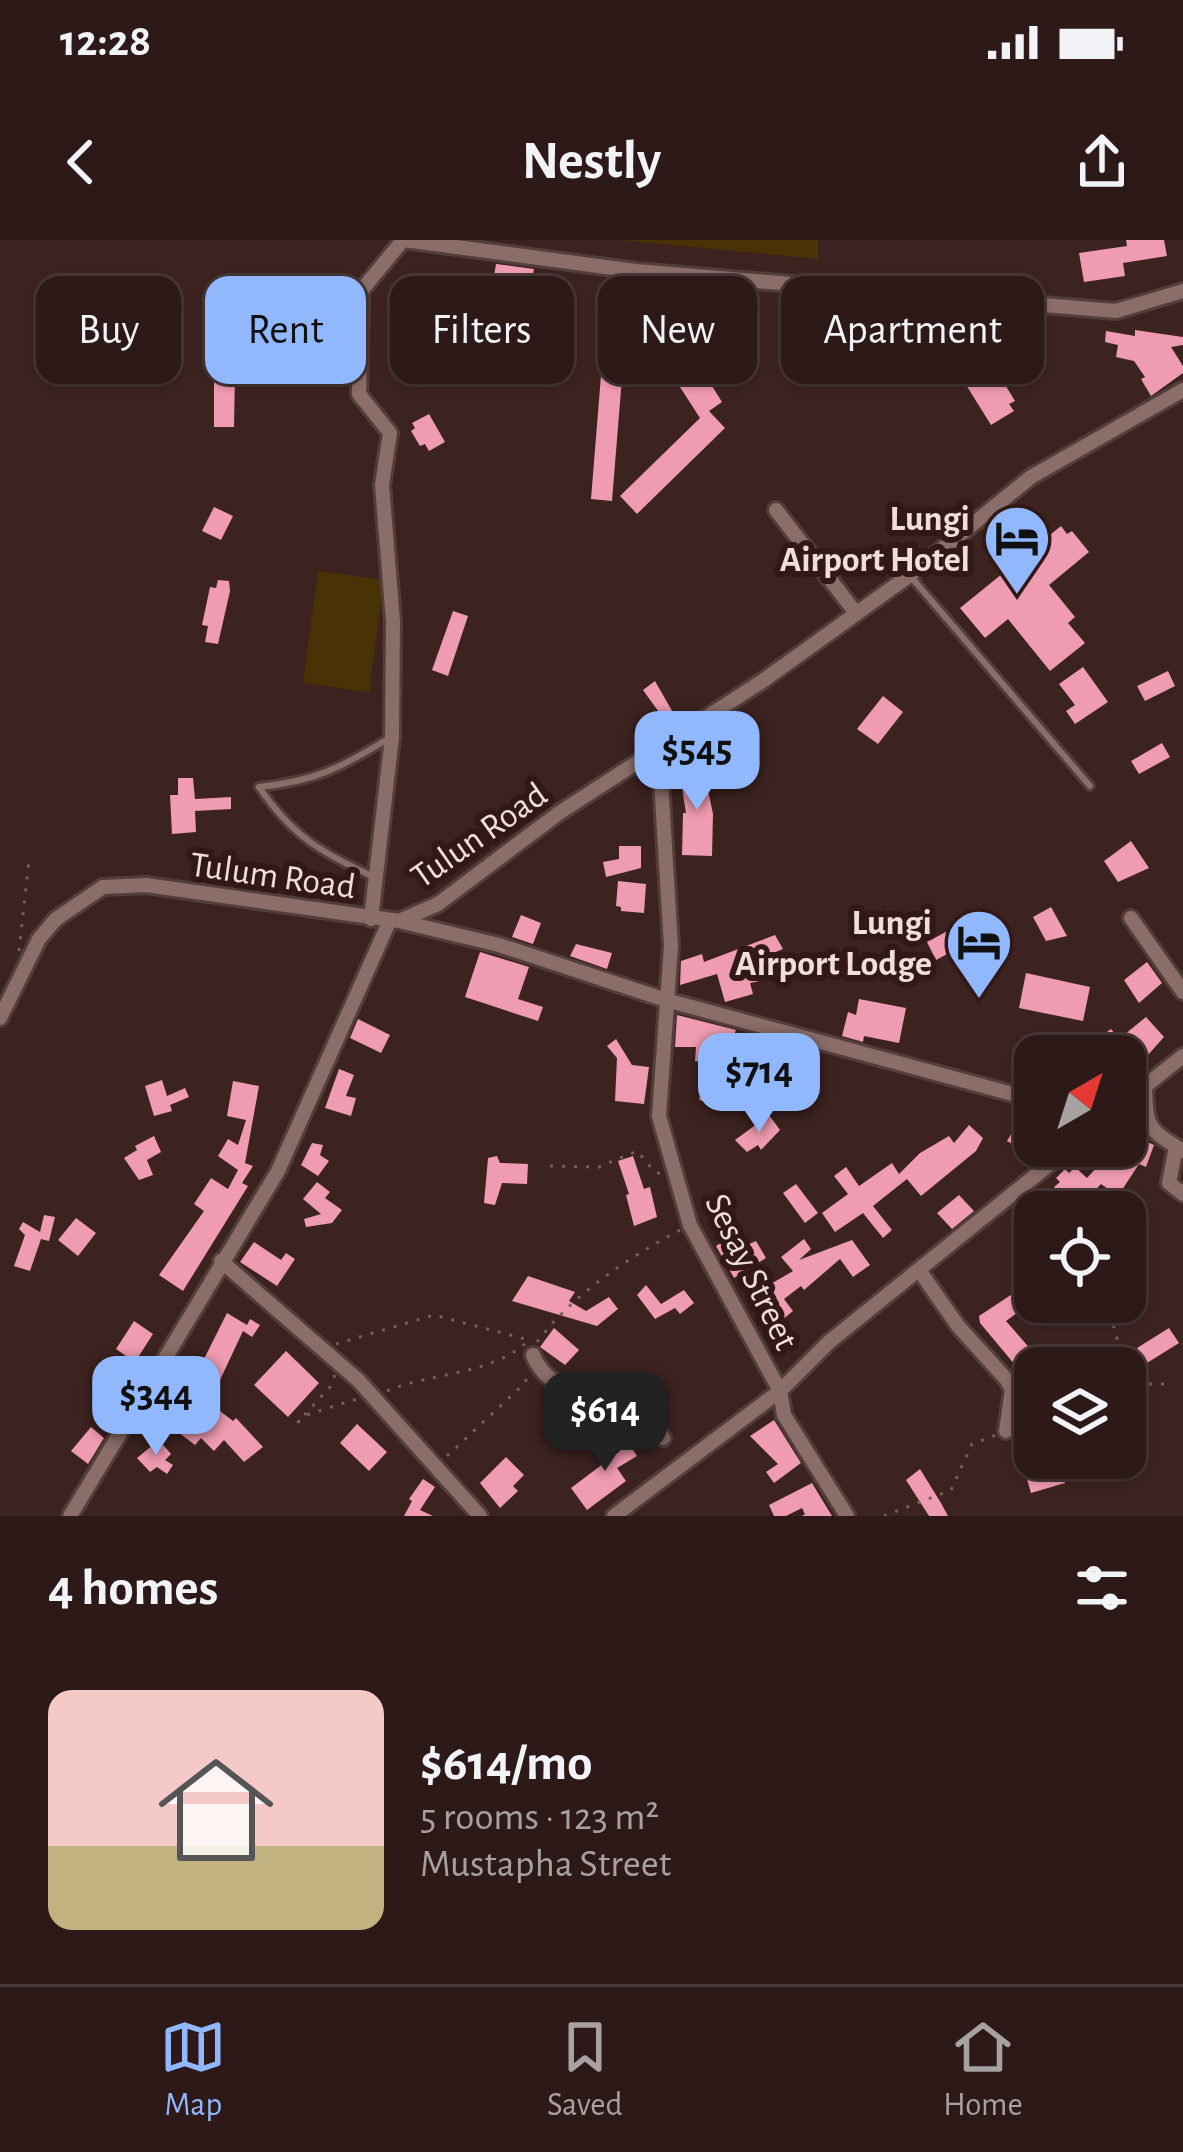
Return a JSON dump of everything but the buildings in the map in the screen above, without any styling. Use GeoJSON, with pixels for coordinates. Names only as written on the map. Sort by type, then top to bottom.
{"type":"FeatureCollection","features":[{"type":"Feature","properties":{"kind":"street"},"geometry":{"type":"LineString","coordinates":[[371,919],[392,737],[393,621],[382,485],[390,433],[359,394],[361,291],[404,240],[636,271],[1116,311],[1183,291]]}},
{"type":"Feature","properties":{"kind":"street","name":"Tulun Road"},"geometry":{"type":"LineString","coordinates":[[395,921],[438,904],[559,813],[856,613],[1031,477],[1183,390]]}},
{"type":"Feature","properties":{"kind":"street"},"geometry":{"type":"LineString","coordinates":[[776,510],[856,613]]}},
{"type":"Feature","properties":{"kind":"street","name":"Sesay Street"},"geometry":{"type":"LineString","coordinates":[[659,748],[670,946],[658,1116],[690,1225],[780,1391],[784,1415],[848,1516]]}},
{"type":"Feature","properties":{"kind":"street","name":"Tulum Road"},"geometry":{"type":"LineString","coordinates":[[0,1018],[39,939],[56,919],[103,887],[146,885],[395,921],[500,945],[666,1000],[1014,1094]]}},
{"type":"Feature","properties":{"kind":"street"},"geometry":{"type":"LineString","coordinates":[[1130,918],[1183,992]]}},
{"type":"Feature","properties":{"kind":"street"},"geometry":{"type":"LineString","coordinates":[[70,1516],[278,1171],[395,921]]}},
{"type":"Feature","properties":{"kind":"street"},"geometry":{"type":"LineString","coordinates":[[1146,1085],[1183,1056]]}},
{"type":"Feature","properties":{"kind":"street"},"geometry":{"type":"LineString","coordinates":[[1146,1121],[1152,1132],[1180,1149],[1169,1183],[1183,1194]]}},
{"type":"Feature","properties":{"kind":"street"},"geometry":{"type":"LineString","coordinates":[[614,1516],[780,1391],[829,1342],[1046,1167]]}},
{"type":"Feature","properties":{"kind":"street"},"geometry":{"type":"LineString","coordinates":[[221,1261],[371,1394],[480,1516]]}},
{"type":"Feature","properties":{"kind":"street"},"geometry":{"type":"LineString","coordinates":[[919,1270],[958,1326],[1007,1380],[1012,1390],[1006,1431]]}},
{"type":"Feature","properties":{"kind":"street"},"geometry":{"type":"LineString","coordinates":[[533,1346],[546,1378],[647,1417],[662,1438]]}},
{"type":"Feature","properties":{"kind":"lane"},"geometry":{"type":"LineString","coordinates":[[910,575],[1090,786]]}},
{"type":"Feature","properties":{"kind":"lane"},"geometry":{"type":"LineString","coordinates":[[376,878],[326,855],[282,820],[259,787],[305,782],[392,737]]}},
{"type":"Feature","properties":{"kind":"path"},"geometry":{"type":"LineString","coordinates":[[12,988],[29,860]]}},
{"type":"Feature","properties":{"kind":"path"},"geometry":{"type":"LineString","coordinates":[[550,1166],[598,1167],[637,1150],[655,1172],[677,1179]]}},
{"type":"Feature","properties":{"kind":"path"},"geometry":{"type":"LineString","coordinates":[[335,1374],[330,1387],[298,1422],[309,1414],[500,1360],[533,1346],[575,1302],[626,1263],[690,1225]]}},
{"type":"Feature","properties":{"kind":"path"},"geometry":{"type":"LineString","coordinates":[[323,1348],[434,1315],[533,1346]]}},
{"type":"Feature","properties":{"kind":"path"},"geometry":{"type":"LineString","coordinates":[[437,1466],[525,1383],[533,1346]]}},
{"type":"Feature","properties":{"kind":"path"},"geometry":{"type":"LineString","coordinates":[[1146,1384],[1165,1384]]}},
{"type":"Feature","properties":{"kind":"path"},"geometry":{"type":"LineString","coordinates":[[884,1516],[951,1490],[972,1444],[1014,1428]]}},
{"type":"Feature","properties":{"kind":"shaded area"},"geometry":{"type":"Polygon","coordinates":[[[621,240],[818,240],[818,259],[621,240]]]}},
{"type":"Feature","properties":{"kind":"shaded area"},"geometry":{"type":"Polygon","coordinates":[[[318,571],[384,580],[369,692],[303,683],[318,571]]]}},
{"type":"Feature","properties":{"kind":"place","name":"Lungi Airport Hotel"},"geometry":{"type":"Point","coordinates":[1017,597]}},
{"type":"Feature","properties":{"kind":"place","name":"Lungi Airport Lodge"},"geometry":{"type":"Point","coordinates":[979,1001]}}]}
